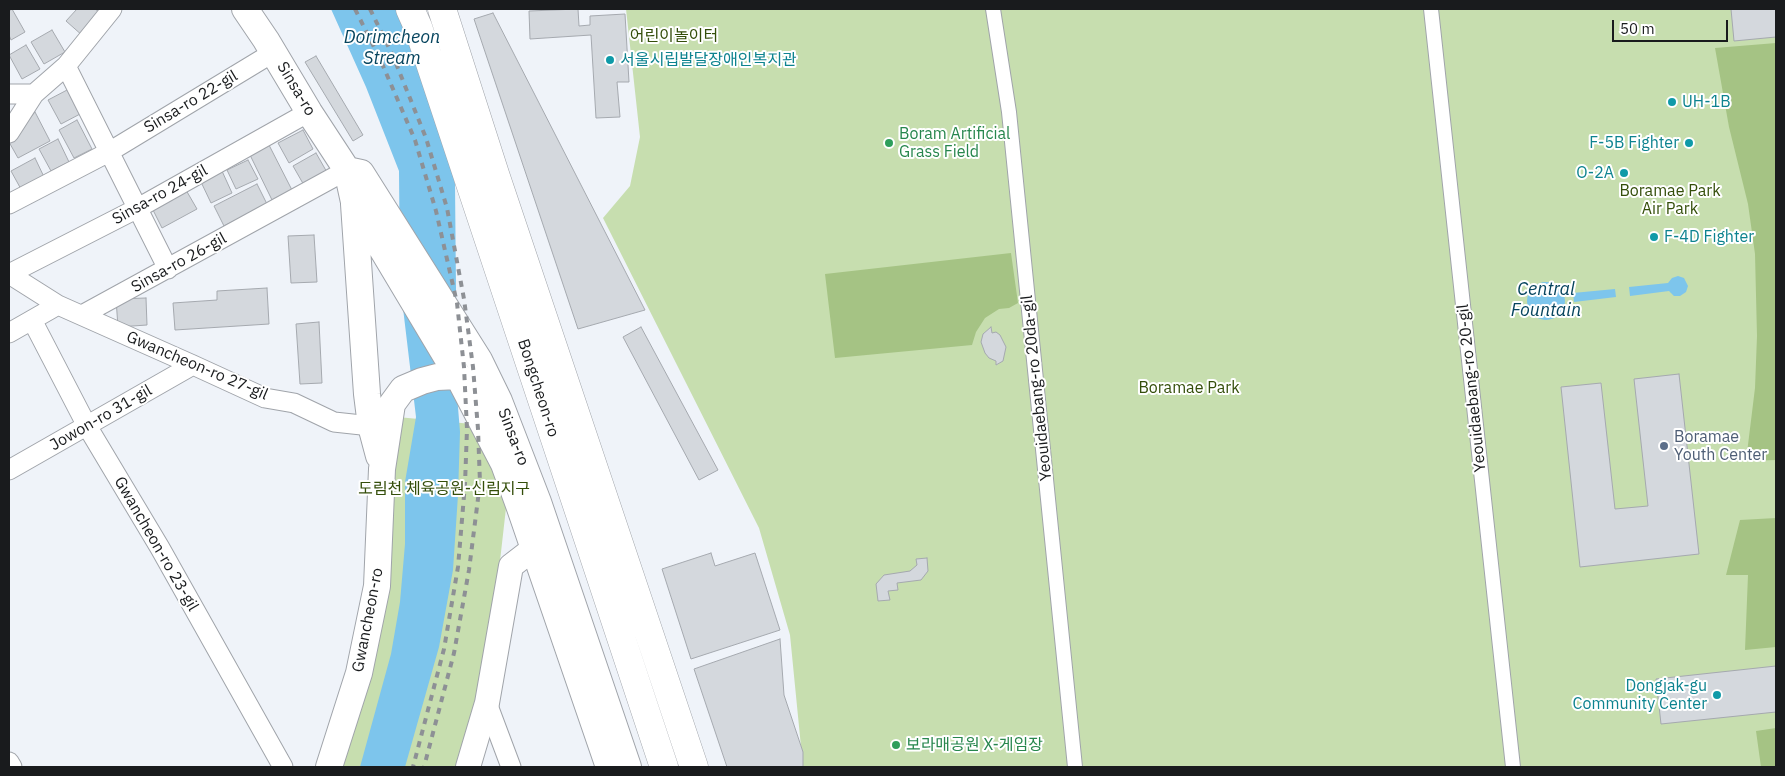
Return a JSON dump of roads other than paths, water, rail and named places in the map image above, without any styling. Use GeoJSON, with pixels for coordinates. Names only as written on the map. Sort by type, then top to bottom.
{"type":"FeatureCollection","features":[{"type":"Feature","properties":{"kind":"main road","name":"Sinsa-ro"},"geometry":{"type":"LineString","coordinates":[[245,9],[274,52],[309,112],[354,172],[479,360],[499,401],[529,505],[628,767]]}},
{"type":"Feature","properties":{"kind":"main road","name":"Bongcheon-ro"},"geometry":{"type":"LineString","coordinates":[[442,10],[495,174],[694,767]]}},
{"type":"Feature","properties":{"kind":"main road","name":"Bongcheon-ro"},"geometry":{"type":"LineString","coordinates":[[414,18],[664,767]]}},
{"type":"Feature","properties":{"kind":"main road","name":"Sinsa-ro"},"geometry":{"type":"LineString","coordinates":[[354,172],[361,212],[458,376],[504,464],[529,505],[533,549],[609,767]]}},
{"type":"Feature","properties":{"kind":"main road","name":"Gwancheon-ro"},"geometry":{"type":"LineString","coordinates":[[361,212],[367,394],[371,426],[382,469]]}},
{"type":"Feature","properties":{"kind":"main road","name":"Gwancheon-ro"},"geometry":{"type":"LineString","coordinates":[[329,767],[359,673],[378,586],[382,469],[392,404],[403,389],[422,380],[458,376]]}},
{"type":"Feature","properties":{"kind":"street"},"geometry":{"type":"LineString","coordinates":[[9,133],[34,94],[66,66],[112,9]]}},
{"type":"Feature","properties":{"kind":"street","name":"Yeouidaebang-ro 20da-gil"},"geometry":{"type":"LineString","coordinates":[[994,9],[1009,112],[1075,767]]}},
{"type":"Feature","properties":{"kind":"street","name":"Yeouidaebang-ro 20-gil"},"geometry":{"type":"LineString","coordinates":[[1431,9],[1513,767]]}},
{"type":"Feature","properties":{"kind":"street","name":"Sinsa-ro 22-gil"},"geometry":{"type":"LineString","coordinates":[[9,204],[109,152],[274,52]]}},
{"type":"Feature","properties":{"kind":"street"},"geometry":{"type":"LineString","coordinates":[[66,66],[168,269]]}},
{"type":"Feature","properties":{"kind":"street"},"geometry":{"type":"LineString","coordinates":[[9,94],[34,94]]}},
{"type":"Feature","properties":{"kind":"street","name":"Sinsa-ro 24-gil"},"geometry":{"type":"LineString","coordinates":[[9,274],[138,208],[309,112]]}},
{"type":"Feature","properties":{"kind":"street","name":"Sinsa-ro 26-gil"},"geometry":{"type":"LineString","coordinates":[[82,315],[354,172]]}},
{"type":"Feature","properties":{"kind":"street"},"geometry":{"type":"LineString","coordinates":[[9,274],[58,305],[82,315]]}},
{"type":"Feature","properties":{"kind":"street"},"geometry":{"type":"LineString","coordinates":[[9,333],[58,305]]}},
{"type":"Feature","properties":{"kind":"street","name":"Gwancheon-ro 27-gil"},"geometry":{"type":"LineString","coordinates":[[82,315],[266,398],[294,403],[334,422],[371,426]]}},
{"type":"Feature","properties":{"kind":"street","name":"Gwancheon-ro 23-gil"},"geometry":{"type":"LineString","coordinates":[[32,320],[87,426],[160,548],[283,767]]}},
{"type":"Feature","properties":{"kind":"street","name":"Jowon-ro 31-gil"},"geometry":{"type":"LineString","coordinates":[[9,470],[193,364]]}},
{"type":"Feature","properties":{"kind":"street"},"geometry":{"type":"LineString","coordinates":[[468,767],[487,703],[511,566],[533,549]]}},
{"type":"Feature","properties":{"kind":"street"},"geometry":{"type":"LineString","coordinates":[[487,703],[512,767]]}},
{"type":"Feature","properties":{"kind":"street"},"geometry":{"type":"LineString","coordinates":[[9,762],[12,767]]}},
{"type":"Feature","properties":{"kind":"water","name":"Dorimcheon Stream"},"geometry":{"type":"Polygon","coordinates":[[[331,9],[421,9],[446,117],[455,184],[457,395],[460,432],[453,570],[439,647],[405,767],[360,767],[391,654],[400,602],[405,544],[405,482],[416,417],[400,283],[399,171],[366,87],[331,9]]]}},
{"type":"Feature","properties":{"kind":"water"},"geometry":{"type":"Polygon","coordinates":[[[1678,276],[1684,278],[1688,286],[1686,292],[1680,296],[1674,296],[1669,291],[1630,296],[1629,287],[1668,283],[1672,278],[1678,276]]]}},
{"type":"Feature","properties":{"kind":"water","name":"Central Fountain"},"geometry":{"type":"Polygon","coordinates":[[[1546,282],[1560,287],[1565,301],[1560,315],[1546,320],[1532,315],[1527,301],[1532,287],[1546,282]]]}},
{"type":"Feature","properties":{"kind":"water"},"geometry":{"type":"Polygon","coordinates":[[[1615,289],[1616,297],[1574,302],[1573,293],[1615,289]]]}},
{"type":"Feature","properties":{"kind":"railway"},"geometry":{"type":"LineString","coordinates":[[355,9],[380,59],[415,140],[436,211],[457,303],[464,367],[467,429],[465,484],[458,567],[444,649],[413,767]]}},
{"type":"Feature","properties":{"kind":"railway"},"geometry":{"type":"LineString","coordinates":[[370,9],[393,56],[426,138],[447,208],[464,299],[473,367],[478,429],[480,483],[469,570],[454,653],[424,767]]}},
{"type":"Feature","properties":{"kind":"place","name":"서울시립발달장애인복지관"},"geometry":{"type":"Point","coordinates":[610,60]}},
{"type":"Feature","properties":{"kind":"place","name":"UH-1B"},"geometry":{"type":"Point","coordinates":[1672,102]}},
{"type":"Feature","properties":{"kind":"place","name":"Boram Artificial Grass Field"},"geometry":{"type":"Point","coordinates":[889,143]}},
{"type":"Feature","properties":{"kind":"place","name":"F-5B Fighter"},"geometry":{"type":"Point","coordinates":[1689,143]}},
{"type":"Feature","properties":{"kind":"place","name":"O-2A"},"geometry":{"type":"Point","coordinates":[1624,173]}},
{"type":"Feature","properties":{"kind":"place","name":"F-4D Fighter"},"geometry":{"type":"Point","coordinates":[1654,237]}},
{"type":"Feature","properties":{"kind":"place","name":"Boramae Youth Center"},"geometry":{"type":"Point","coordinates":[1664,446]}},
{"type":"Feature","properties":{"kind":"place","name":"Dongjak-gu Community Center"},"geometry":{"type":"Point","coordinates":[1717,695]}},
{"type":"Feature","properties":{"kind":"place","name":"보라매공원 X-게임장"},"geometry":{"type":"Point","coordinates":[896,745]}},
{"type":"Feature","properties":{"kind":"park label","name":"어린이놀이터"},"geometry":{"type":"Point","coordinates":[674,36]}},
{"type":"Feature","properties":{"kind":"park label","name":"Boramae Park Air Park"},"geometry":{"type":"Point","coordinates":[1670,200]}},
{"type":"Feature","properties":{"kind":"park label","name":"Boramae Park"},"geometry":{"type":"Point","coordinates":[1189,388]}},
{"type":"Feature","properties":{"kind":"park label","name":"도림천 체육공원-신림지구"},"geometry":{"type":"Point","coordinates":[444,489]}}]}
